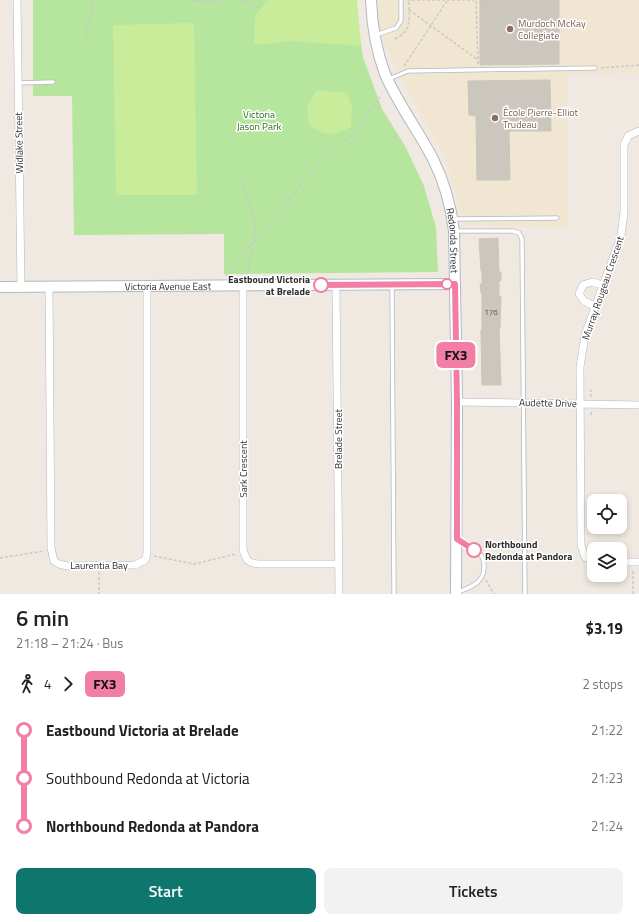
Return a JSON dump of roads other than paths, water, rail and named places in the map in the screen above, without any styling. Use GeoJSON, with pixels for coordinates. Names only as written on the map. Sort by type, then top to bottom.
{"type":"FeatureCollection","features":[{"type":"Feature","properties":{"kind":"street","name":"Widlake Street"},"geometry":{"type":"LineString","coordinates":[[17,0],[21,287]]}},
{"type":"Feature","properties":{"kind":"street","name":"Redonda Street"},"geometry":{"type":"LineString","coordinates":[[371,0],[371,17],[380,58],[388,79],[404,110],[433,159],[446,190],[453,219],[457,402],[456,593]]}},
{"type":"Feature","properties":{"kind":"street","name":"Murray Rougeau Crescent"},"geometry":{"type":"LineString","coordinates":[[587,558],[585,557],[581,545],[580,367],[585,335],[621,236],[624,212],[624,145],[628,136],[639,131]]}},
{"type":"Feature","properties":{"kind":"street"},"geometry":{"type":"LineString","coordinates":[[596,307],[584,301],[579,294],[582,285],[592,282],[603,285]]}},
{"type":"Feature","properties":{"kind":"street","name":"Victoria Avenue East"},"geometry":{"type":"LineString","coordinates":[[0,287],[455,284]]}},
{"type":"Feature","properties":{"kind":"street","name":"Sark Crescent"},"geometry":{"type":"LineString","coordinates":[[243,285],[243,550],[246,559],[251,563],[259,564],[338,564]]}},
{"type":"Feature","properties":{"kind":"street","name":"Brelade Street"},"geometry":{"type":"LineString","coordinates":[[336,285],[339,594]]}},
{"type":"Feature","properties":{"kind":"street","name":"Laurentia Bay"},"geometry":{"type":"LineString","coordinates":[[49,287],[52,551],[54,561],[58,564],[67,566],[99,566],[134,565],[144,560],[147,553],[147,286]]}},
{"type":"Feature","properties":{"kind":"street","name":"Audette Drive"},"geometry":{"type":"LineString","coordinates":[[457,402],[639,405]]}},
{"type":"Feature","properties":{"kind":"lane"},"geometry":{"type":"LineString","coordinates":[[374,35],[396,28],[401,21],[401,0]]}},
{"type":"Feature","properties":{"kind":"lane"},"geometry":{"type":"LineString","coordinates":[[388,79],[408,71],[595,68]]}},
{"type":"Feature","properties":{"kind":"lane"},"geometry":{"type":"LineString","coordinates":[[18,83],[53,82]]}},
{"type":"Feature","properties":{"kind":"lane"},"geometry":{"type":"LineString","coordinates":[[453,219],[557,218]]}},
{"type":"Feature","properties":{"kind":"lane"},"geometry":{"type":"LineString","coordinates":[[454,231],[513,231],[519,233],[522,239],[525,594]]}},
{"type":"Feature","properties":{"kind":"lane"},"geometry":{"type":"LineString","coordinates":[[392,284],[394,594]]}},
{"type":"Feature","properties":{"kind":"lane"},"geometry":{"type":"LineString","coordinates":[[456,593],[473,586],[481,579],[484,570],[484,560],[480,554],[457,539]]}},
{"type":"Feature","properties":{"kind":"place","name":"Murdoch McKay Collegiate"},"geometry":{"type":"Point","coordinates":[510,29]}},
{"type":"Feature","properties":{"kind":"place","name":"École Pierre-Elliot Trudeau"},"geometry":{"type":"Point","coordinates":[495,118]}},
{"type":"Feature","properties":{"kind":"place","name":"Eastbound Victoria at Brelade"},"geometry":{"type":"Point","coordinates":[321,285]}},
{"type":"Feature","properties":{"kind":"place","name":"Northbound Redonda at Pandora"},"geometry":{"type":"Point","coordinates":[474,550]}},
{"type":"Feature","properties":{"kind":"park label","name":"Victoria Jason Park"},"geometry":{"type":"Point","coordinates":[259,120]}}]}
